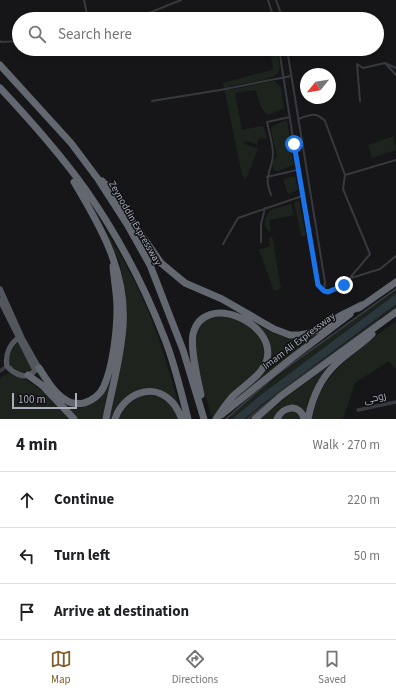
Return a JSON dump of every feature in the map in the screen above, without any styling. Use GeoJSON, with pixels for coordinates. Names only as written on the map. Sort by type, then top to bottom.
{"type":"FeatureCollection","features":[{"type":"Feature","properties":{"kind":"highway","name":"Zeynoddin Expressway"},"geometry":{"type":"LineString","coordinates":[[0,65],[71,143],[127,224],[150,265],[183,350],[204,419]]}},
{"type":"Feature","properties":{"kind":"highway"},"geometry":{"type":"LineString","coordinates":[[0,88],[29,119],[86,190],[136,272],[165,339],[188,419]]}},
{"type":"Feature","properties":{"kind":"highway"},"geometry":{"type":"LineString","coordinates":[[62,160],[99,226],[119,273],[124,307],[123,326],[118,365],[106,419]]}},
{"type":"Feature","properties":{"kind":"highway"},"geometry":{"type":"LineString","coordinates":[[95,176],[109,188],[167,268],[185,283],[222,299],[274,329],[290,335],[310,333],[324,327],[340,316],[362,305]]}},
{"type":"Feature","properties":{"kind":"highway"},"geometry":{"type":"LineString","coordinates":[[37,369],[59,395],[67,401],[78,404],[87,402],[94,398],[104,387],[110,363],[117,309],[112,255]]}},
{"type":"Feature","properties":{"kind":"highway","name":"Imam Ali Expressway"},"geometry":{"type":"LineString","coordinates":[[216,419],[362,305],[396,282]]}},
{"type":"Feature","properties":{"kind":"highway"},"geometry":{"type":"LineString","coordinates":[[204,419],[193,345],[194,334],[199,324],[208,316],[225,313],[243,319],[255,328],[265,340],[267,346],[267,357],[261,370],[231,398],[216,419]]}},
{"type":"Feature","properties":{"kind":"highway"},"geometry":{"type":"LineString","coordinates":[[255,419],[281,396],[393,314]]}},
{"type":"Feature","properties":{"kind":"highway"},"geometry":{"type":"LineString","coordinates":[[308,419],[313,399],[326,376],[336,364],[365,341],[393,314]]}},
{"type":"Feature","properties":{"kind":"highway"},"geometry":{"type":"LineString","coordinates":[[37,369],[43,386]]}},
{"type":"Feature","properties":{"kind":"highway"},"geometry":{"type":"LineString","coordinates":[[28,376],[43,386],[74,419]]}},
{"type":"Feature","properties":{"kind":"highway"},"geometry":{"type":"LineString","coordinates":[[116,419],[120,408],[124,403],[135,395],[145,392],[160,394],[169,399],[182,419]]}},
{"type":"Feature","properties":{"kind":"highway"},"geometry":{"type":"LineString","coordinates":[[277,419],[283,410],[295,408],[300,411],[304,419]]}},
{"type":"Feature","properties":{"kind":"main road"},"geometry":{"type":"LineString","coordinates":[[0,289],[18,338]]}},
{"type":"Feature","properties":{"kind":"main road"},"geometry":{"type":"LineString","coordinates":[[0,300],[18,338],[37,369],[28,376],[15,373],[7,366],[6,355],[9,348],[18,338]]}},
{"type":"Feature","properties":{"kind":"street"},"geometry":{"type":"LineString","coordinates":[[0,371],[7,366]]}},
{"type":"Feature","properties":{"kind":"street","name":"روحی"},"geometry":{"type":"LineString","coordinates":[[358,410],[396,402]]}},
{"type":"Feature","properties":{"kind":"lane"},"geometry":{"type":"LineString","coordinates":[[84,0],[87,12]]}},
{"type":"Feature","properties":{"kind":"lane"},"geometry":{"type":"LineString","coordinates":[[151,12],[181,0]]}},
{"type":"Feature","properties":{"kind":"lane"},"geometry":{"type":"LineString","coordinates":[[268,0],[272,12]]}},
{"type":"Feature","properties":{"kind":"lane"},"geometry":{"type":"LineString","coordinates":[[276,0],[280,12]]}},
{"type":"Feature","properties":{"kind":"lane"},"geometry":{"type":"LineString","coordinates":[[0,41],[12,41]]}},
{"type":"Feature","properties":{"kind":"lane"},"geometry":{"type":"LineString","coordinates":[[280,56],[302,196],[318,285],[324,291],[328,292],[344,285],[370,254],[343,189],[345,175],[325,121],[320,116],[315,114],[298,119]]}},
{"type":"Feature","properties":{"kind":"lane"},"geometry":{"type":"LineString","coordinates":[[288,56],[325,282],[324,291]]}},
{"type":"Feature","properties":{"kind":"lane"},"geometry":{"type":"LineString","coordinates":[[360,101],[357,64],[363,68],[385,63],[396,68]]}},
{"type":"Feature","properties":{"kind":"lane"},"geometry":{"type":"LineString","coordinates":[[385,63],[396,75]]}},
{"type":"Feature","properties":{"kind":"lane"},"geometry":{"type":"LineString","coordinates":[[152,101],[220,90],[291,76]]}},
{"type":"Feature","properties":{"kind":"lane"},"geometry":{"type":"LineString","coordinates":[[270,195],[267,177],[273,154],[267,122],[290,117]]}},
{"type":"Feature","properties":{"kind":"lane"},"geometry":{"type":"LineString","coordinates":[[294,144],[302,143]]}},
{"type":"Feature","properties":{"kind":"lane"},"geometry":{"type":"LineString","coordinates":[[345,175],[396,160]]}},
{"type":"Feature","properties":{"kind":"lane"},"geometry":{"type":"LineString","coordinates":[[267,177],[298,170]]}},
{"type":"Feature","properties":{"kind":"lane"},"geometry":{"type":"LineString","coordinates":[[223,244],[238,218],[302,196]]}},
{"type":"Feature","properties":{"kind":"lane"},"geometry":{"type":"LineString","coordinates":[[261,242],[261,224],[266,208]]}},
{"type":"Feature","properties":{"kind":"lane"},"geometry":{"type":"LineString","coordinates":[[350,278],[380,269],[396,256]]}},
{"type":"Feature","properties":{"kind":"lane"},"geometry":{"type":"LineString","coordinates":[[226,419],[275,376],[396,289]]}},
{"type":"Feature","properties":{"kind":"lane"},"geometry":{"type":"LineString","coordinates":[[248,419],[282,391],[396,308]]}},
{"type":"Feature","properties":{"kind":"shaded area"},"geometry":{"type":"Polygon","coordinates":[[[271,56],[278,56],[279,71],[276,74],[264,80],[228,86],[230,90],[274,81],[281,87],[284,108],[268,115],[261,107],[256,90],[235,93],[242,130],[261,126],[264,127],[267,139],[259,138],[257,145],[244,141],[245,144],[258,149],[246,179],[242,175],[223,83],[271,70],[273,68],[271,56]]]}},
{"type":"Feature","properties":{"kind":"shaded area"},"geometry":{"type":"Polygon","coordinates":[[[287,120],[294,165],[277,171],[273,169],[272,162],[277,156],[271,130],[272,126],[287,120]]]}},
{"type":"Feature","properties":{"kind":"shaded area"},"geometry":{"type":"Polygon","coordinates":[[[393,136],[396,150],[372,158],[368,145],[393,136]]]}},
{"type":"Feature","properties":{"kind":"shaded area"},"geometry":{"type":"Polygon","coordinates":[[[295,176],[298,190],[288,194],[283,179],[295,176]]]}},
{"type":"Feature","properties":{"kind":"shaded area"},"geometry":{"type":"Polygon","coordinates":[[[299,200],[306,236],[301,236],[294,202],[299,200]]]}},
{"type":"Feature","properties":{"kind":"shaded area"},"geometry":{"type":"Polygon","coordinates":[[[291,204],[294,215],[269,220],[271,231],[269,232],[265,226],[266,217],[270,210],[291,204]]]}},
{"type":"Feature","properties":{"kind":"shaded area"},"geometry":{"type":"Polygon","coordinates":[[[91,206],[143,299],[154,325],[180,409],[175,402],[141,391],[113,419],[108,419],[124,287],[120,262],[91,206]]]}},
{"type":"Feature","properties":{"kind":"shaded area"},"geometry":{"type":"Polygon","coordinates":[[[272,235],[281,288],[274,291],[259,250],[270,246],[269,240],[272,235]]]}},
{"type":"Feature","properties":{"kind":"shaded area"},"geometry":{"type":"Polygon","coordinates":[[[396,291],[396,307],[274,396],[247,419],[227,419],[288,369],[396,291]]]}},
{"type":"Feature","properties":{"kind":"shaded area"},"geometry":{"type":"Polygon","coordinates":[[[348,314],[270,371],[224,409],[264,366],[270,355],[267,341],[252,320],[274,334],[294,338],[348,314]]]}},
{"type":"Feature","properties":{"kind":"shaded area"},"geometry":{"type":"Polygon","coordinates":[[[226,315],[251,327],[260,337],[264,347],[264,356],[261,364],[255,372],[229,398],[212,418],[197,358],[196,335],[199,327],[204,321],[226,315]]]}},
{"type":"Feature","properties":{"kind":"shaded area"},"geometry":{"type":"Polygon","coordinates":[[[396,321],[396,368],[394,368],[389,361],[355,383],[343,419],[311,419],[315,403],[322,389],[332,375],[356,351],[396,321]]]}},
{"type":"Feature","properties":{"kind":"shaded area"},"geometry":{"type":"Polygon","coordinates":[[[121,329],[104,419],[76,419],[51,393],[37,374],[40,372],[62,401],[97,400],[121,329]]]}},
{"type":"Feature","properties":{"kind":"shaded area"},"geometry":{"type":"Polygon","coordinates":[[[19,342],[32,369],[25,372],[14,370],[9,360],[13,348],[19,342]]]}},
{"type":"Feature","properties":{"kind":"shaded area"},"geometry":{"type":"Polygon","coordinates":[[[360,343],[332,364],[305,419],[259,419],[289,395],[360,343]]]}},
{"type":"Feature","properties":{"kind":"shaded area"},"geometry":{"type":"Polygon","coordinates":[[[9,373],[25,379],[52,397],[71,419],[0,419],[0,378],[9,373]]]}},
{"type":"Feature","properties":{"kind":"shaded area"},"geometry":{"type":"Polygon","coordinates":[[[145,394],[158,396],[167,400],[180,419],[118,419],[126,403],[145,394]]]}},
{"type":"Feature","properties":{"kind":"waterway"},"geometry":{"type":"LineString","coordinates":[[238,419],[261,400],[396,299]]}},
{"type":"Feature","properties":{"kind":"route"},"geometry":{"type":"LineString","coordinates":[[294,144],[318,285],[324,291],[328,292],[344,285]]}}]}
